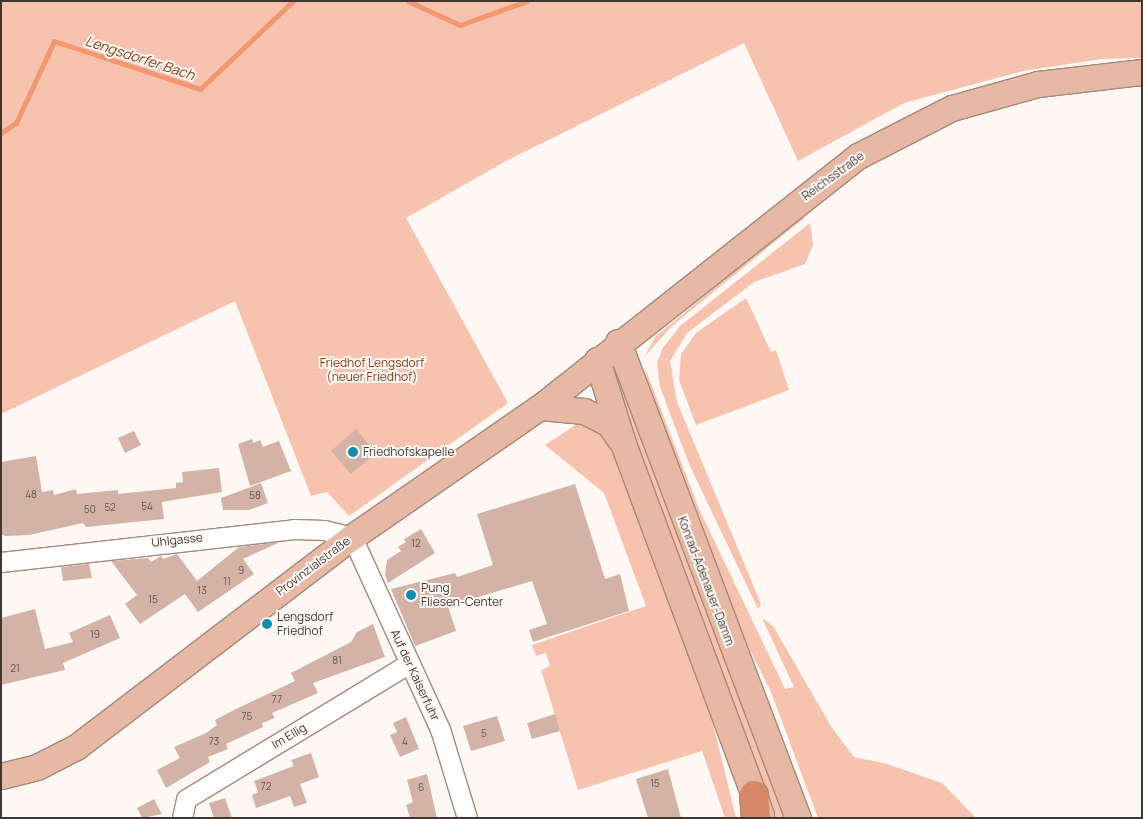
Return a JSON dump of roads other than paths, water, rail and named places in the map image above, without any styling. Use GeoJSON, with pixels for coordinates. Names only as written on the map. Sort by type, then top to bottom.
{"type":"FeatureCollection","features":[{"type":"Feature","properties":{"kind":"main road","name":"Reichsstraße"},"geometry":{"type":"LineString","coordinates":[[618,342],[858,156],[952,108],[1038,84],[1142,72]]}},
{"type":"Feature","properties":{"kind":"main road","name":"Provinzialstraße"},"geometry":{"type":"LineString","coordinates":[[1,776],[37,767],[76,748],[352,537],[540,407],[618,342]]}},
{"type":"Feature","properties":{"kind":"main road","name":"Konrad-Adenauer-Damm"},"geometry":{"type":"LineString","coordinates":[[618,342],[798,818]]}},
{"type":"Feature","properties":{"kind":"main road"},"geometry":{"type":"LineString","coordinates":[[597,360],[624,446],[758,810]]}},
{"type":"Feature","properties":{"kind":"main road"},"geometry":{"type":"LineString","coordinates":[[540,407],[584,411],[597,416],[609,424],[624,446]]}},
{"type":"Feature","properties":{"kind":"street","name":"Uhlgasse"},"geometry":{"type":"LineString","coordinates":[[1,562],[294,529],[324,530],[352,537]]}},
{"type":"Feature","properties":{"kind":"street","name":"Auf der Kaiserfuhr"},"geometry":{"type":"LineString","coordinates":[[352,537],[440,729],[467,818]]}},
{"type":"Feature","properties":{"kind":"street","name":"Im Ellig"},"geometry":{"type":"LineString","coordinates":[[182,818],[186,799],[410,663]]}},
{"type":"Feature","properties":{"kind":"waterway","name":"Lengsdorfer Bach"},"geometry":{"type":"LineString","coordinates":[[1,133],[16,123],[54,41],[200,89],[293,1]]}},
{"type":"Feature","properties":{"kind":"waterway","name":"Lengsdorfer Bach"},"geometry":{"type":"LineString","coordinates":[[408,1],[460,25],[527,1]]}},
{"type":"Feature","properties":{"kind":"place","name":"Friedhofskapelle"},"geometry":{"type":"Point","coordinates":[353,452]}},
{"type":"Feature","properties":{"kind":"place","name":"Pung Fliesen-Center"},"geometry":{"type":"Point","coordinates":[411,595]}},
{"type":"Feature","properties":{"kind":"place","name":"Lengsdorf Friedhof"},"geometry":{"type":"Point","coordinates":[267,624]}},
{"type":"Feature","properties":{"kind":"park label","name":"Friedhof Lengsdorf (neuer Friedhof)"},"geometry":{"type":"Point","coordinates":[372,370]}}]}
